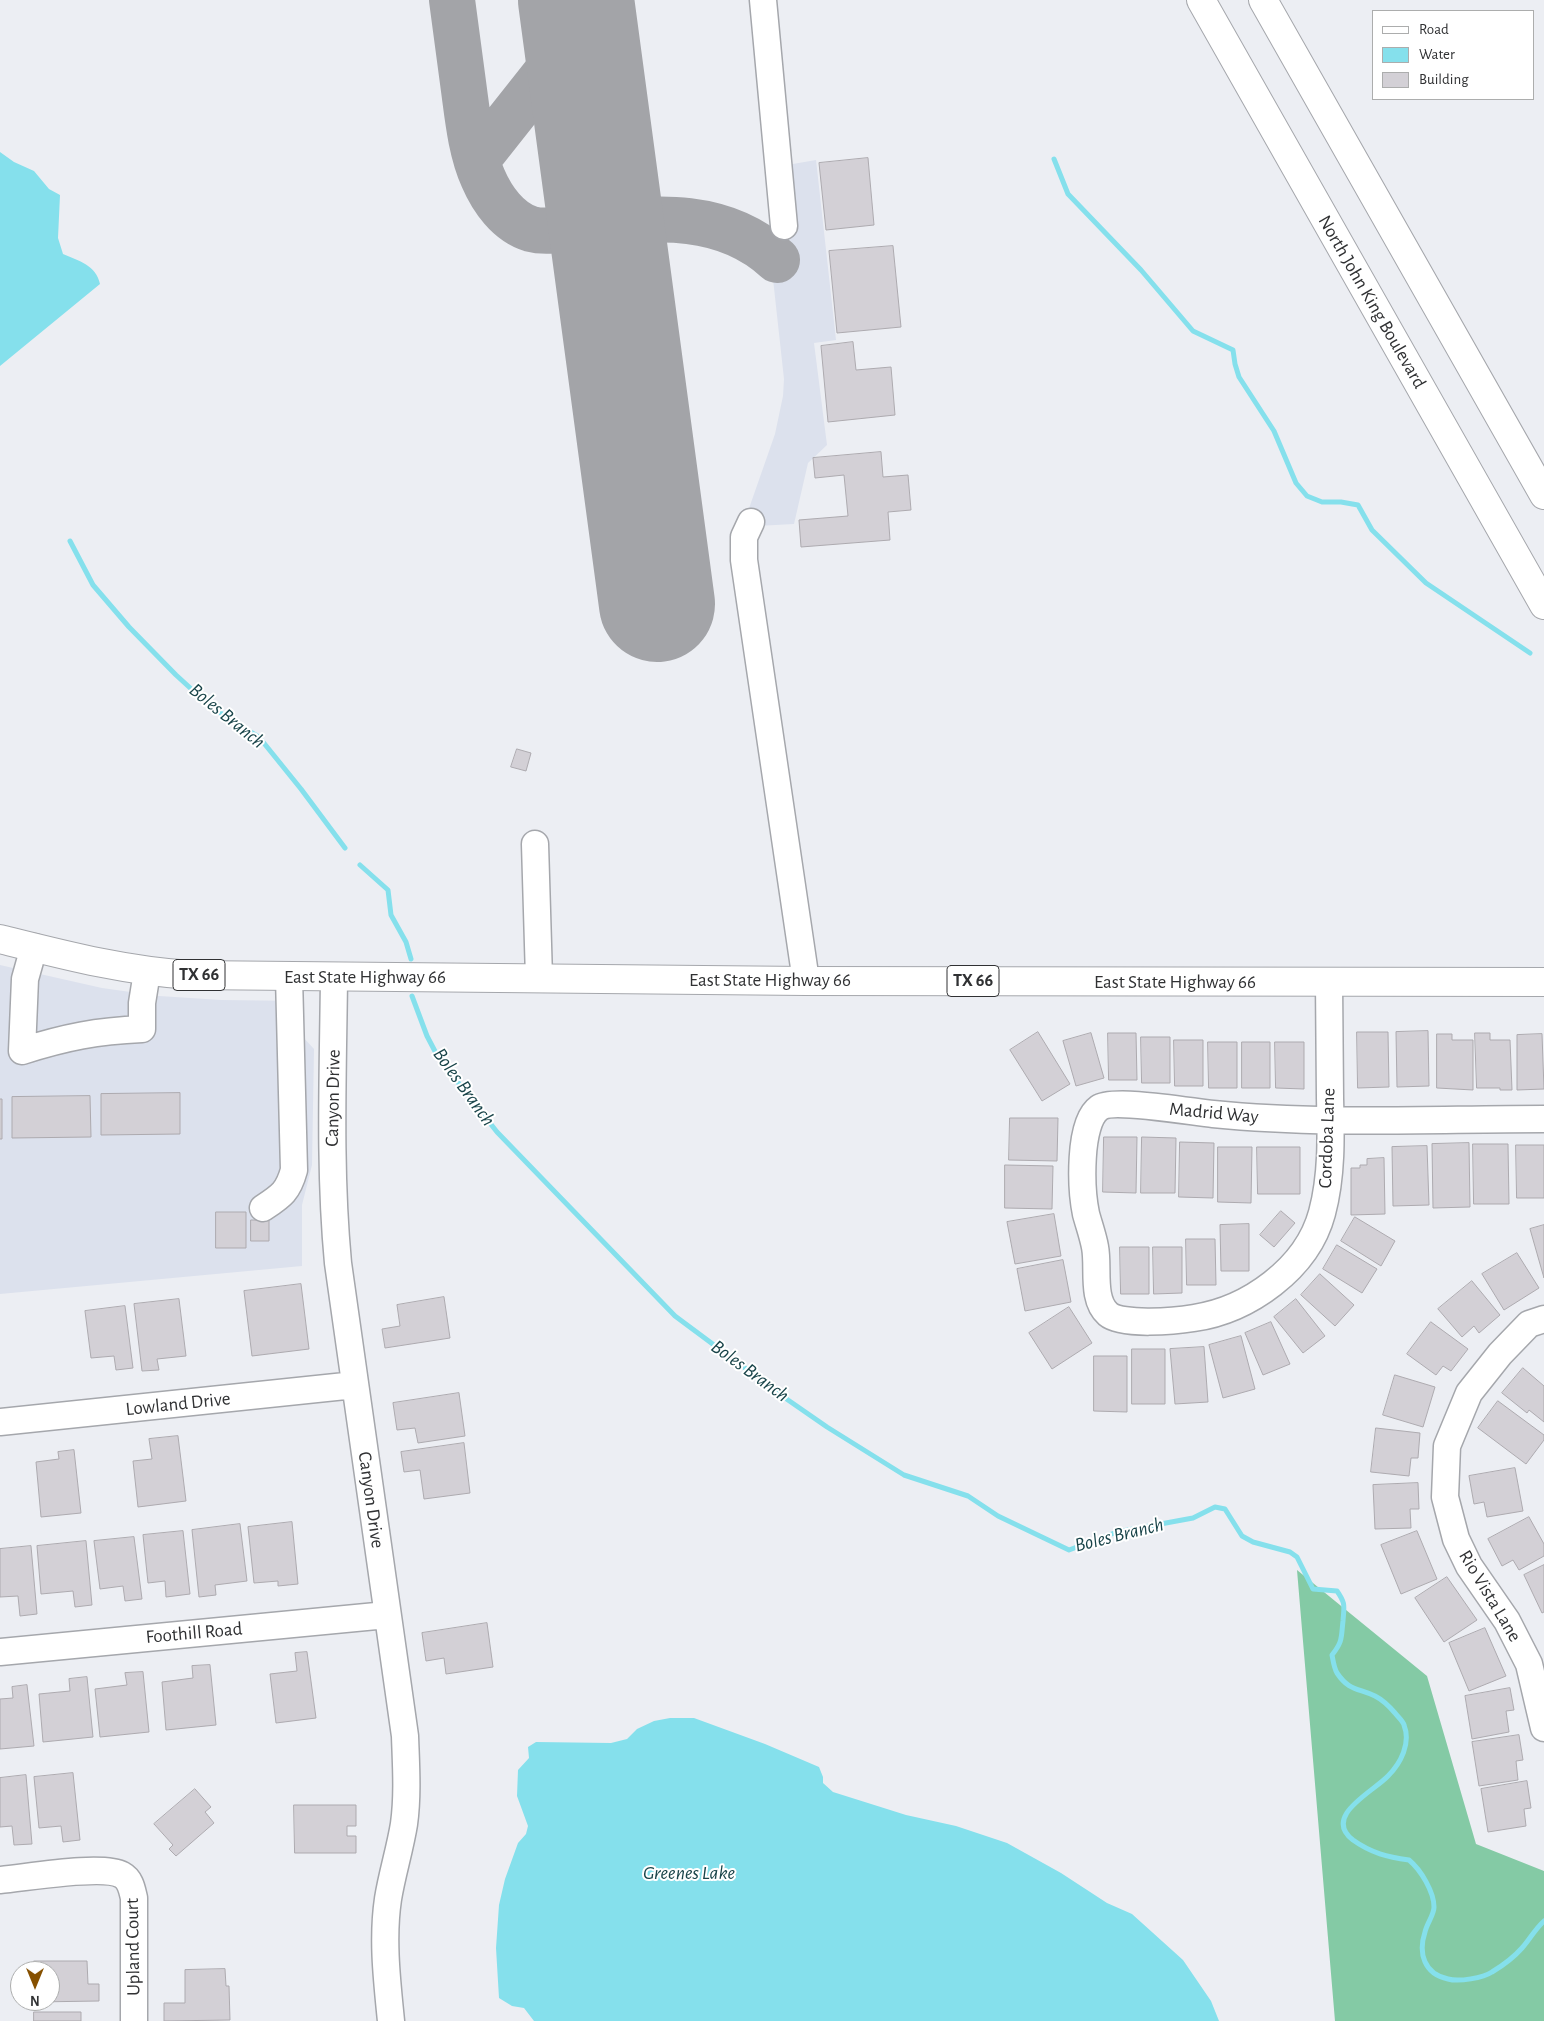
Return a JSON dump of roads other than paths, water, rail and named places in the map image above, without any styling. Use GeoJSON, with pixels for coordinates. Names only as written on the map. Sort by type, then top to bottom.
{"type":"FeatureCollection","features":[{"type":"Feature","properties":{"kind":"main road","name":"North John King Boulevard"},"geometry":{"type":"LineString","coordinates":[[1201,0],[1544,605]]}},
{"type":"Feature","properties":{"kind":"main road"},"geometry":{"type":"LineString","coordinates":[[1263,0],[1544,495]]}},
{"type":"Feature","properties":{"kind":"main road","name":"East State Highway 66"},"geometry":{"type":"LineString","coordinates":[[0,939],[97,964],[147,972],[191,975],[334,978],[806,981],[1544,982]]}},
{"type":"Feature","properties":{"kind":"street"},"geometry":{"type":"LineString","coordinates":[[763,0],[784,226]]}},
{"type":"Feature","properties":{"kind":"street"},"geometry":{"type":"LineString","coordinates":[[751,522],[744,537],[744,560],[806,981]]}},
{"type":"Feature","properties":{"kind":"street"},"geometry":{"type":"LineString","coordinates":[[534,844],[539,978]]}},
{"type":"Feature","properties":{"kind":"street"},"geometry":{"type":"LineString","coordinates":[[34,947],[25,979],[22,1051],[63,1038],[107,1030],[142,1029],[142,1003],[147,972]]}},
{"type":"Feature","properties":{"kind":"street"},"geometry":{"type":"LineString","coordinates":[[263,1208],[284,1194],[291,1182],[294,1170],[289,977]]}},
{"type":"Feature","properties":{"kind":"street","name":"Canyon Drive"},"geometry":{"type":"LineString","coordinates":[[334,978],[332,1184],[338,1263],[405,1736],[406,1794],[404,1824],[387,1908],[385,1940],[391,2021]]}},
{"type":"Feature","properties":{"kind":"street","name":"Cordoba Lane"},"geometry":{"type":"LineString","coordinates":[[1108,1314],[1128,1320],[1172,1320],[1202,1317],[1233,1307],[1268,1287],[1287,1270],[1303,1251],[1314,1233],[1321,1216],[1330,1167],[1329,982]]}},
{"type":"Feature","properties":{"kind":"street","name":"Madrid Way"},"geometry":{"type":"LineString","coordinates":[[1108,1314],[1101,1304],[1098,1292],[1096,1248],[1086,1213],[1082,1181],[1086,1128],[1099,1107],[1116,1103],[1250,1118],[1330,1120],[1544,1119]]}},
{"type":"Feature","properties":{"kind":"street","name":"Rio Vista Lane"},"geometry":{"type":"LineString","coordinates":[[1544,1319],[1529,1324],[1500,1354],[1469,1393],[1447,1446],[1445,1496],[1456,1539],[1469,1566],[1507,1621],[1529,1664],[1544,1728]]}},
{"type":"Feature","properties":{"kind":"street","name":"Lowland Drive"},"geometry":{"type":"LineString","coordinates":[[0,1422],[355,1385]]}},
{"type":"Feature","properties":{"kind":"street","name":"Foothill Road"},"geometry":{"type":"LineString","coordinates":[[0,1652],[388,1614]]}},
{"type":"Feature","properties":{"kind":"street","name":"Upland Court"},"geometry":{"type":"LineString","coordinates":[[0,1880],[94,1871],[113,1872],[124,1876],[131,1884],[134,1898],[134,2021]]}},
{"type":"Feature","properties":{"kind":"water"},"geometry":{"type":"Polygon","coordinates":[[[0,152],[14,162],[34,171],[49,189],[60,195],[58,238],[63,254],[91,268],[95,272],[100,284],[0,366],[0,152]]]}},
{"type":"Feature","properties":{"kind":"water","name":"Greenes Lake"},"geometry":{"type":"Polygon","coordinates":[[[670,1718],[694,1718],[765,1744],[819,1767],[823,1783],[833,1792],[906,1815],[956,1826],[1007,1843],[1061,1873],[1107,1903],[1132,1914],[1183,1960],[1211,2001],[1219,2021],[534,2021],[524,2008],[512,2006],[499,1998],[496,1948],[499,1905],[505,1879],[518,1843],[526,1834],[528,1826],[517,1796],[518,1770],[529,1758],[528,1747],[536,1742],[611,1743],[627,1739],[637,1729],[654,1721],[670,1718]]]}},
{"type":"Feature","properties":{"kind":"waterway"},"geometry":{"type":"LineString","coordinates":[[1054,159],[1068,194],[1141,270],[1193,331],[1233,350],[1239,377],[1274,431],[1296,483],[1307,496],[1322,502],[1341,502],[1358,505],[1372,530],[1426,583],[1530,653]]}},
{"type":"Feature","properties":{"kind":"waterway","name":"Boles Branch"},"geometry":{"type":"LineString","coordinates":[[70,541],[93,585],[129,627],[176,675],[211,707],[259,737],[345,848]]}},
{"type":"Feature","properties":{"kind":"waterway","name":"Boles Branch"},"geometry":{"type":"LineString","coordinates":[[360,865],[388,890],[391,915],[406,942],[411,959]]}},
{"type":"Feature","properties":{"kind":"waterway","name":"Boles Branch"},"geometry":{"type":"LineString","coordinates":[[412,996],[427,1036],[438,1057],[497,1132],[675,1316],[827,1427],[904,1475],[968,1496],[998,1516],[1069,1550],[1117,1532],[1193,1518],[1215,1507],[1225,1509],[1242,1536],[1253,1542],[1290,1552],[1297,1557],[1313,1589],[1337,1591],[1342,1599],[1344,1612],[1341,1639],[1332,1655],[1337,1673],[1350,1686],[1383,1701],[1404,1725],[1406,1739],[1401,1759],[1388,1776],[1353,1805],[1346,1813],[1343,1822],[1345,1831],[1353,1840],[1380,1854],[1409,1860],[1418,1869],[1426,1882],[1432,1895],[1434,1907],[1422,1948],[1428,1967],[1440,1976],[1453,1980],[1483,1976],[1500,1967],[1516,1954],[1544,1921]]}}]}
